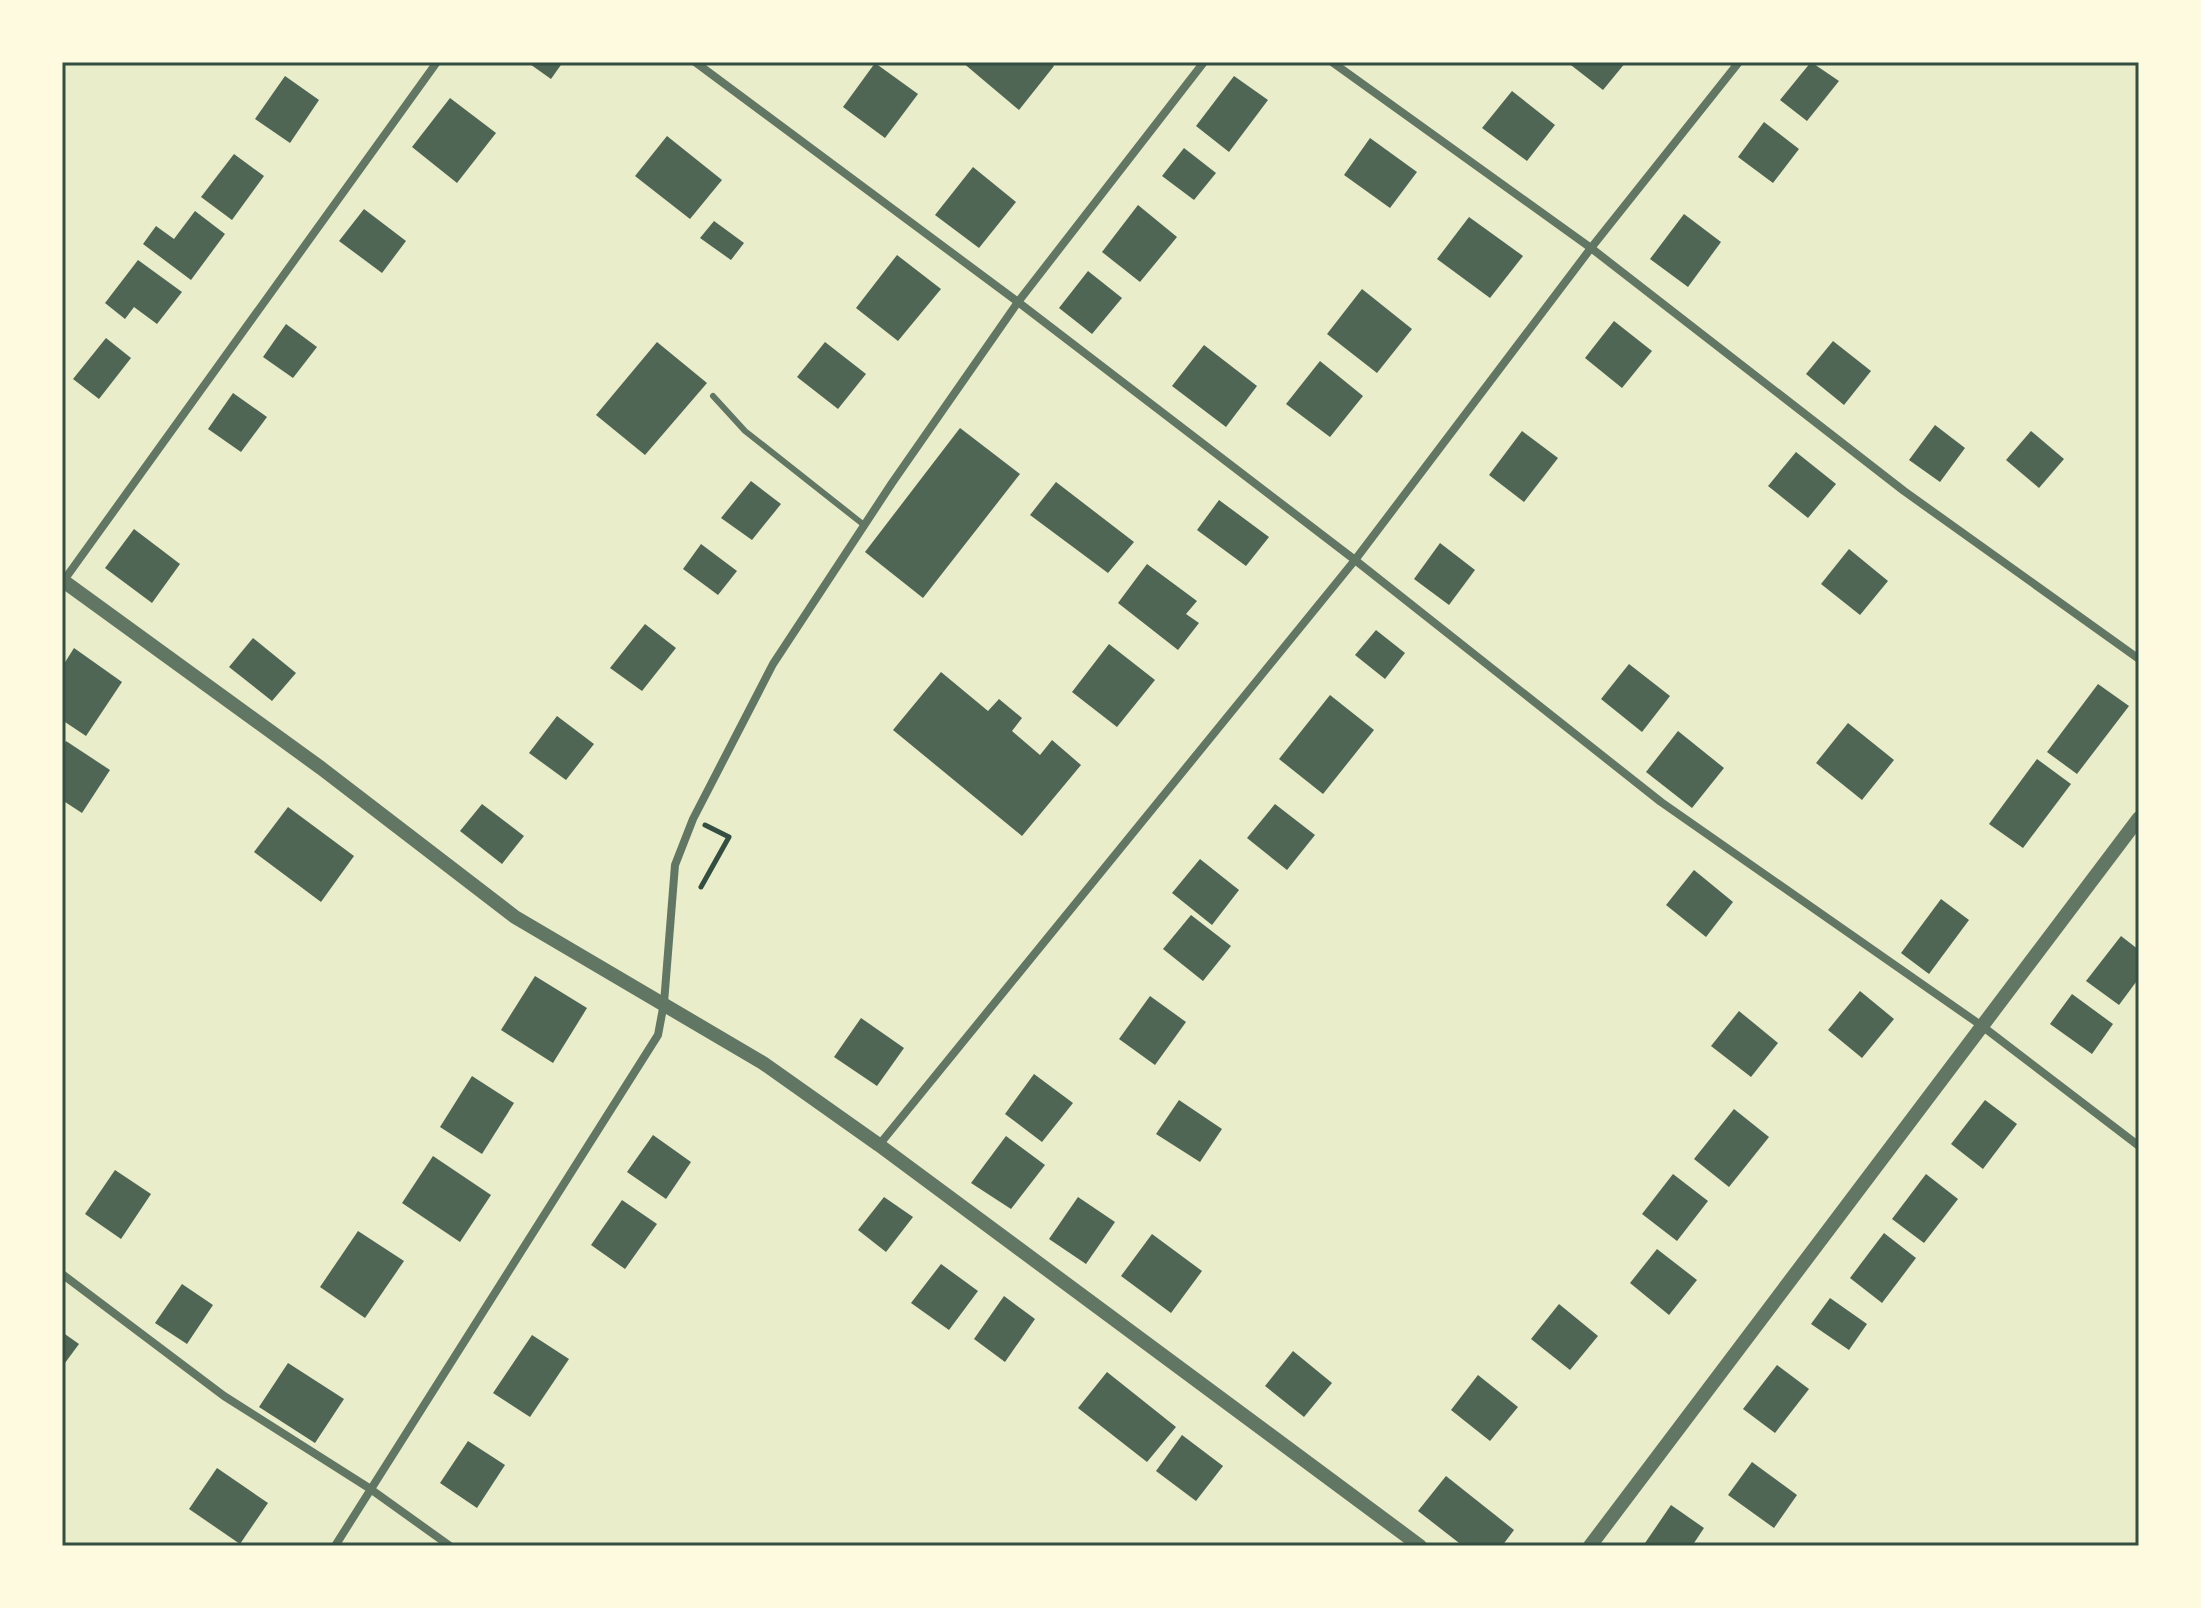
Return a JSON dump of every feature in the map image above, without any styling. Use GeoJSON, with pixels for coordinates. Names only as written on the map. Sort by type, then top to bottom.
{"type":"FeatureCollection","features":[{"type":"Feature","properties":{"kind":"street"},"geometry":{"type":"LineString","coordinates":[[437,62],[62,581],[321,768],[515,917],[763,1063],[879,1145],[1420,1546]]}},
{"type":"Feature","properties":{"kind":"street"},"geometry":{"type":"LineString","coordinates":[[695,62],[1018,302],[1355,560],[1661,802],[1982,1026],[2139,1146]]}},
{"type":"Feature","properties":{"kind":"street"},"geometry":{"type":"LineString","coordinates":[[335,1546],[658,1035],[664,1003],[675,865],[693,819],[773,664],[864,525],[1018,302],[1204,62]]}},
{"type":"Feature","properties":{"kind":"street"},"geometry":{"type":"LineString","coordinates":[[1332,62],[1591,248],[1904,491],[2139,659]]}},
{"type":"Feature","properties":{"kind":"street"},"geometry":{"type":"LineString","coordinates":[[879,1145],[1355,560],[1591,248],[1739,62]]}},
{"type":"Feature","properties":{"kind":"street"},"geometry":{"type":"LineString","coordinates":[[1590,1546],[2139,818]]}},
{"type":"Feature","properties":{"kind":"street"},"geometry":{"type":"LineString","coordinates":[[62,1274],[224,1396],[369,1488],[450,1546]]}},
{"type":"Feature","properties":{"kind":"lane"},"geometry":{"type":"LineString","coordinates":[[713,396],[745,431],[864,525]]}},
{"type":"Feature","properties":{"kind":"path"},"geometry":{"type":"LineString","coordinates":[[693,819],[729,837],[701,887]]}},
{"type":"Feature","properties":{"kind":"building"},"geometry":{"type":"Polygon","coordinates":[[[527,62],[563,62],[551,79],[527,62]]]}},
{"type":"Feature","properties":{"kind":"building"},"geometry":{"type":"Polygon","coordinates":[[[962,62],[1050,62],[1054,66],[1019,110],[962,62]]]}},
{"type":"Feature","properties":{"kind":"building"},"geometry":{"type":"Polygon","coordinates":[[[1567,62],[1626,62],[1603,90],[1567,62]]]}},
{"type":"Feature","properties":{"kind":"building"},"geometry":{"type":"Polygon","coordinates":[[[1811,62],[1839,81],[1807,121],[1780,100],[1811,62]]]}},
{"type":"Feature","properties":{"kind":"building"},"geometry":{"type":"Polygon","coordinates":[[[875,63],[918,94],[885,138],[843,107],[875,63]]]}},
{"type":"Feature","properties":{"kind":"building"},"geometry":{"type":"Polygon","coordinates":[[[285,76],[319,100],[290,143],[255,119],[285,76]]]}},
{"type":"Feature","properties":{"kind":"building"},"geometry":{"type":"Polygon","coordinates":[[[1234,76],[1268,100],[1229,152],[1196,126],[1234,76]]]}},
{"type":"Feature","properties":{"kind":"building"},"geometry":{"type":"Polygon","coordinates":[[[1512,91],[1555,125],[1527,161],[1482,128],[1512,91]]]}},
{"type":"Feature","properties":{"kind":"building"},"geometry":{"type":"Polygon","coordinates":[[[450,98],[496,133],[457,183],[412,147],[450,98]]]}},
{"type":"Feature","properties":{"kind":"building"},"geometry":{"type":"Polygon","coordinates":[[[1764,122],[1799,149],[1773,183],[1738,157],[1764,122]]]}},
{"type":"Feature","properties":{"kind":"building"},"geometry":{"type":"Polygon","coordinates":[[[667,136],[722,180],[690,219],[635,176],[667,136]]]}},
{"type":"Feature","properties":{"kind":"building"},"geometry":{"type":"Polygon","coordinates":[[[1370,138],[1417,172],[1390,208],[1344,175],[1370,138]]]}},
{"type":"Feature","properties":{"kind":"building"},"geometry":{"type":"Polygon","coordinates":[[[1184,148],[1216,173],[1194,200],[1162,176],[1184,148]]]}},
{"type":"Feature","properties":{"kind":"building"},"geometry":{"type":"Polygon","coordinates":[[[234,154],[264,176],[232,220],[201,197],[234,154]]]}},
{"type":"Feature","properties":{"kind":"building"},"geometry":{"type":"Polygon","coordinates":[[[973,167],[1016,202],[979,248],[935,215],[973,167]]]}},
{"type":"Feature","properties":{"kind":"building"},"geometry":{"type":"Polygon","coordinates":[[[1138,205],[1177,237],[1140,282],[1102,252],[1138,205]]]}},
{"type":"Feature","properties":{"kind":"building"},"geometry":{"type":"Polygon","coordinates":[[[364,209],[406,241],[382,273],[339,241],[364,209]]]}},
{"type":"Feature","properties":{"kind":"building"},"geometry":{"type":"Polygon","coordinates":[[[195,211],[225,234],[191,280],[143,244],[156,226],[174,239],[195,211]]]}},
{"type":"Feature","properties":{"kind":"building"},"geometry":{"type":"Polygon","coordinates":[[[1684,214],[1721,242],[1688,287],[1650,259],[1684,214]]]}},
{"type":"Feature","properties":{"kind":"building"},"geometry":{"type":"Polygon","coordinates":[[[1469,217],[1523,256],[1490,298],[1437,259],[1469,217]]]}},
{"type":"Feature","properties":{"kind":"building"},"geometry":{"type":"Polygon","coordinates":[[[714,221],[744,243],[731,260],[700,238],[714,221]]]}},
{"type":"Feature","properties":{"kind":"building"},"geometry":{"type":"Polygon","coordinates":[[[897,255],[941,289],[898,341],[856,308],[897,255]]]}},
{"type":"Feature","properties":{"kind":"building"},"geometry":{"type":"Polygon","coordinates":[[[138,260],[182,292],[157,324],[134,307],[125,319],[105,303],[138,260]]]}},
{"type":"Feature","properties":{"kind":"building"},"geometry":{"type":"Polygon","coordinates":[[[1088,271],[1122,298],[1092,334],[1059,308],[1088,271]]]}},
{"type":"Feature","properties":{"kind":"building"},"geometry":{"type":"Polygon","coordinates":[[[1362,289],[1412,329],[1377,373],[1327,334],[1362,289]]]}},
{"type":"Feature","properties":{"kind":"building"},"geometry":{"type":"Polygon","coordinates":[[[1614,321],[1652,351],[1622,388],[1585,358],[1614,321]]]}},
{"type":"Feature","properties":{"kind":"building"},"geometry":{"type":"Polygon","coordinates":[[[286,324],[317,347],[293,378],[263,357],[286,324]]]}},
{"type":"Feature","properties":{"kind":"building"},"geometry":{"type":"Polygon","coordinates":[[[106,338],[131,358],[99,399],[73,379],[106,338]]]}},
{"type":"Feature","properties":{"kind":"building"},"geometry":{"type":"Polygon","coordinates":[[[1833,341],[1871,371],[1844,405],[1806,374],[1833,341]]]}},
{"type":"Feature","properties":{"kind":"building"},"geometry":{"type":"Polygon","coordinates":[[[657,342],[707,383],[645,455],[596,415],[657,342]]]}},
{"type":"Feature","properties":{"kind":"building"},"geometry":{"type":"Polygon","coordinates":[[[825,342],[866,374],[838,409],[797,377],[825,342]]]}},
{"type":"Feature","properties":{"kind":"building"},"geometry":{"type":"Polygon","coordinates":[[[1204,345],[1257,386],[1226,427],[1172,386],[1204,345]]]}},
{"type":"Feature","properties":{"kind":"building"},"geometry":{"type":"Polygon","coordinates":[[[1320,361],[1363,396],[1330,437],[1286,404],[1320,361]]]}},
{"type":"Feature","properties":{"kind":"building"},"geometry":{"type":"Polygon","coordinates":[[[233,393],[267,417],[241,452],[208,429],[233,393]]]}},
{"type":"Feature","properties":{"kind":"building"},"geometry":{"type":"Polygon","coordinates":[[[1935,425],[1965,448],[1940,482],[1909,460],[1935,425]]]}},
{"type":"Feature","properties":{"kind":"building"},"geometry":{"type":"Polygon","coordinates":[[[960,428],[1020,474],[923,598],[865,552],[960,428]]]}},
{"type":"Feature","properties":{"kind":"building"},"geometry":{"type":"Polygon","coordinates":[[[1522,431],[1558,458],[1524,502],[1489,475],[1522,431]]]}},
{"type":"Feature","properties":{"kind":"building"},"geometry":{"type":"Polygon","coordinates":[[[2031,431],[2064,459],[2039,488],[2006,460],[2031,431]]]}},
{"type":"Feature","properties":{"kind":"building"},"geometry":{"type":"Polygon","coordinates":[[[1796,452],[1836,484],[1808,518],[1768,486],[1796,452]]]}},
{"type":"Feature","properties":{"kind":"building"},"geometry":{"type":"Polygon","coordinates":[[[751,481],[781,504],[752,540],[721,518],[751,481]]]}},
{"type":"Feature","properties":{"kind":"building"},"geometry":{"type":"Polygon","coordinates":[[[1056,482],[1134,542],[1108,573],[1030,515],[1056,482]]]}},
{"type":"Feature","properties":{"kind":"building"},"geometry":{"type":"Polygon","coordinates":[[[1219,500],[1269,537],[1246,566],[1197,530],[1219,500]]]}},
{"type":"Feature","properties":{"kind":"building"},"geometry":{"type":"Polygon","coordinates":[[[134,529],[180,564],[152,603],[105,568],[134,529]]]}},
{"type":"Feature","properties":{"kind":"building"},"geometry":{"type":"Polygon","coordinates":[[[1440,543],[1475,570],[1449,605],[1414,579],[1440,543]]]}},
{"type":"Feature","properties":{"kind":"building"},"geometry":{"type":"Polygon","coordinates":[[[701,544],[737,571],[718,595],[683,569],[701,544]]]}},
{"type":"Feature","properties":{"kind":"building"},"geometry":{"type":"Polygon","coordinates":[[[1849,549],[1888,581],[1860,615],[1821,584],[1849,549]]]}},
{"type":"Feature","properties":{"kind":"building"},"geometry":{"type":"Polygon","coordinates":[[[1147,564],[1197,601],[1186,614],[1199,623],[1178,650],[1118,603],[1147,564]]]}},
{"type":"Feature","properties":{"kind":"building"},"geometry":{"type":"Polygon","coordinates":[[[645,624],[676,648],[642,691],[610,668],[645,624]]]}},
{"type":"Feature","properties":{"kind":"building"},"geometry":{"type":"Polygon","coordinates":[[[1376,630],[1405,653],[1385,679],[1355,655],[1376,630]]]}},
{"type":"Feature","properties":{"kind":"building"},"geometry":{"type":"Polygon","coordinates":[[[253,638],[296,673],[272,701],[229,667],[253,638]]]}},
{"type":"Feature","properties":{"kind":"building"},"geometry":{"type":"Polygon","coordinates":[[[1109,644],[1155,680],[1117,727],[1072,692],[1109,644]]]}},
{"type":"Feature","properties":{"kind":"building"},"geometry":{"type":"Polygon","coordinates":[[[74,648],[122,682],[86,736],[62,720],[62,667],[74,648]]]}},
{"type":"Feature","properties":{"kind":"building"},"geometry":{"type":"Polygon","coordinates":[[[1629,664],[1670,696],[1642,732],[1601,699],[1629,664]]]}},
{"type":"Feature","properties":{"kind":"building"},"geometry":{"type":"Polygon","coordinates":[[[941,672],[988,711],[999,699],[1022,718],[1012,731],[1040,755],[1052,740],[1081,765],[1022,836],[893,730],[941,672]]]}},
{"type":"Feature","properties":{"kind":"building"},"geometry":{"type":"Polygon","coordinates":[[[2098,684],[2129,706],[2077,774],[2047,752],[2098,684]]]}},
{"type":"Feature","properties":{"kind":"building"},"geometry":{"type":"Polygon","coordinates":[[[1330,695],[1374,730],[1323,794],[1279,759],[1330,695]]]}},
{"type":"Feature","properties":{"kind":"building"},"geometry":{"type":"Polygon","coordinates":[[[557,716],[594,744],[566,780],[529,753],[557,716]]]}},
{"type":"Feature","properties":{"kind":"building"},"geometry":{"type":"Polygon","coordinates":[[[1848,723],[1894,760],[1862,800],[1816,763],[1848,723]]]}},
{"type":"Feature","properties":{"kind":"building"},"geometry":{"type":"Polygon","coordinates":[[[1678,731],[1724,768],[1692,808],[1646,772],[1678,731]]]}},
{"type":"Feature","properties":{"kind":"building"},"geometry":{"type":"Polygon","coordinates":[[[66,741],[110,770],[82,813],[62,800],[62,748],[66,741]]]}},
{"type":"Feature","properties":{"kind":"building"},"geometry":{"type":"Polygon","coordinates":[[[2037,759],[2071,784],[2023,848],[1989,824],[2037,759]]]}},
{"type":"Feature","properties":{"kind":"building"},"geometry":{"type":"Polygon","coordinates":[[[482,804],[524,836],[502,864],[460,831],[482,804]]]}},
{"type":"Feature","properties":{"kind":"building"},"geometry":{"type":"Polygon","coordinates":[[[1275,804],[1315,835],[1287,870],[1247,838],[1275,804]]]}},
{"type":"Feature","properties":{"kind":"building"},"geometry":{"type":"Polygon","coordinates":[[[288,807],[354,856],[321,902],[254,852],[288,807]]]}},
{"type":"Feature","properties":{"kind":"building"},"geometry":{"type":"Polygon","coordinates":[[[1200,859],[1239,890],[1212,925],[1172,893],[1200,859]]]}},
{"type":"Feature","properties":{"kind":"building"},"geometry":{"type":"Polygon","coordinates":[[[1694,870],[1733,902],[1706,937],[1666,905],[1694,870]]]}},
{"type":"Feature","properties":{"kind":"building"},"geometry":{"type":"Polygon","coordinates":[[[1941,899],[1969,920],[1929,974],[1901,953],[1941,899]]]}},
{"type":"Feature","properties":{"kind":"building"},"geometry":{"type":"Polygon","coordinates":[[[1191,915],[1231,946],[1203,981],[1163,949],[1191,915]]]}},
{"type":"Feature","properties":{"kind":"building"},"geometry":{"type":"Polygon","coordinates":[[[2121,936],[2139,950],[2139,978],[2119,1005],[2086,981],[2121,936]]]}},
{"type":"Feature","properties":{"kind":"building"},"geometry":{"type":"Polygon","coordinates":[[[535,976],[587,1008],[553,1063],[501,1030],[535,976]]]}},
{"type":"Feature","properties":{"kind":"building"},"geometry":{"type":"Polygon","coordinates":[[[1860,991],[1894,1019],[1862,1058],[1828,1030],[1860,991]]]}},
{"type":"Feature","properties":{"kind":"building"},"geometry":{"type":"Polygon","coordinates":[[[2072,994],[2113,1024],[2092,1054],[2050,1024],[2072,994]]]}},
{"type":"Feature","properties":{"kind":"building"},"geometry":{"type":"Polygon","coordinates":[[[1150,996],[1186,1022],[1155,1065],[1119,1039],[1150,996]]]}},
{"type":"Feature","properties":{"kind":"building"},"geometry":{"type":"Polygon","coordinates":[[[1739,1011],[1778,1043],[1751,1077],[1711,1046],[1739,1011]]]}},
{"type":"Feature","properties":{"kind":"building"},"geometry":{"type":"Polygon","coordinates":[[[861,1018],[904,1048],[877,1086],[834,1057],[861,1018]]]}},
{"type":"Feature","properties":{"kind":"building"},"geometry":{"type":"Polygon","coordinates":[[[1034,1074],[1073,1103],[1042,1142],[1005,1114],[1034,1074]]]}},
{"type":"Feature","properties":{"kind":"building"},"geometry":{"type":"Polygon","coordinates":[[[472,1076],[514,1103],[482,1154],[440,1127],[472,1076]]]}},
{"type":"Feature","properties":{"kind":"building"},"geometry":{"type":"Polygon","coordinates":[[[1179,1100],[1222,1129],[1200,1162],[1156,1134],[1179,1100]]]}},
{"type":"Feature","properties":{"kind":"building"},"geometry":{"type":"Polygon","coordinates":[[[1985,1100],[2017,1124],[1983,1169],[1951,1144],[1985,1100]]]}},
{"type":"Feature","properties":{"kind":"building"},"geometry":{"type":"Polygon","coordinates":[[[1734,1109],[1769,1137],[1729,1187],[1694,1159],[1734,1109]]]}},
{"type":"Feature","properties":{"kind":"building"},"geometry":{"type":"Polygon","coordinates":[[[653,1135],[691,1162],[666,1199],[627,1172],[653,1135]]]}},
{"type":"Feature","properties":{"kind":"building"},"geometry":{"type":"Polygon","coordinates":[[[1006,1136],[1045,1165],[1011,1209],[971,1183],[1006,1136]]]}},
{"type":"Feature","properties":{"kind":"building"},"geometry":{"type":"Polygon","coordinates":[[[433,1156],[491,1195],[460,1242],[402,1203],[433,1156]]]}},
{"type":"Feature","properties":{"kind":"building"},"geometry":{"type":"Polygon","coordinates":[[[115,1170],[151,1194],[121,1239],[85,1214],[115,1170]]]}},
{"type":"Feature","properties":{"kind":"building"},"geometry":{"type":"Polygon","coordinates":[[[1673,1174],[1708,1201],[1677,1241],[1642,1214],[1673,1174]]]}},
{"type":"Feature","properties":{"kind":"building"},"geometry":{"type":"Polygon","coordinates":[[[1926,1174],[1958,1199],[1924,1243],[1892,1219],[1926,1174]]]}},
{"type":"Feature","properties":{"kind":"building"},"geometry":{"type":"Polygon","coordinates":[[[884,1197],[913,1217],[886,1252],[858,1230],[884,1197]]]}},
{"type":"Feature","properties":{"kind":"building"},"geometry":{"type":"Polygon","coordinates":[[[1078,1197],[1115,1222],[1086,1264],[1049,1239],[1078,1197]]]}},
{"type":"Feature","properties":{"kind":"building"},"geometry":{"type":"Polygon","coordinates":[[[622,1200],[657,1224],[625,1269],[591,1245],[622,1200]]]}},
{"type":"Feature","properties":{"kind":"building"},"geometry":{"type":"Polygon","coordinates":[[[358,1231],[404,1261],[365,1318],[320,1287],[358,1231]]]}},
{"type":"Feature","properties":{"kind":"building"},"geometry":{"type":"Polygon","coordinates":[[[1884,1233],[1916,1258],[1882,1303],[1850,1278],[1884,1233]]]}},
{"type":"Feature","properties":{"kind":"building"},"geometry":{"type":"Polygon","coordinates":[[[1152,1234],[1202,1271],[1171,1313],[1121,1276],[1152,1234]]]}},
{"type":"Feature","properties":{"kind":"building"},"geometry":{"type":"Polygon","coordinates":[[[1657,1249],[1697,1280],[1669,1315],[1630,1283],[1657,1249]]]}},
{"type":"Feature","properties":{"kind":"building"},"geometry":{"type":"Polygon","coordinates":[[[941,1264],[978,1291],[949,1330],[911,1303],[941,1264]]]}},
{"type":"Feature","properties":{"kind":"building"},"geometry":{"type":"Polygon","coordinates":[[[182,1284],[213,1305],[187,1344],[155,1323],[182,1284]]]}},
{"type":"Feature","properties":{"kind":"building"},"geometry":{"type":"Polygon","coordinates":[[[1004,1296],[1035,1319],[1005,1362],[974,1339],[1004,1296]]]}},
{"type":"Feature","properties":{"kind":"building"},"geometry":{"type":"Polygon","coordinates":[[[1830,1298],[1867,1324],[1849,1350],[1811,1324],[1830,1298]]]}},
{"type":"Feature","properties":{"kind":"building"},"geometry":{"type":"Polygon","coordinates":[[[1559,1304],[1598,1336],[1570,1370],[1531,1339],[1559,1304]]]}},
{"type":"Feature","properties":{"kind":"building"},"geometry":{"type":"Polygon","coordinates":[[[62,1332],[79,1344],[62,1367],[62,1332]]]}},
{"type":"Feature","properties":{"kind":"building"},"geometry":{"type":"Polygon","coordinates":[[[532,1335],[569,1359],[530,1417],[493,1393],[532,1335]]]}},
{"type":"Feature","properties":{"kind":"building"},"geometry":{"type":"Polygon","coordinates":[[[1293,1351],[1332,1383],[1304,1417],[1265,1386],[1293,1351]]]}},
{"type":"Feature","properties":{"kind":"building"},"geometry":{"type":"Polygon","coordinates":[[[288,1363],[344,1399],[315,1443],[259,1407],[288,1363]]]}},
{"type":"Feature","properties":{"kind":"building"},"geometry":{"type":"Polygon","coordinates":[[[1777,1365],[1809,1389],[1775,1433],[1743,1409],[1777,1365]]]}},
{"type":"Feature","properties":{"kind":"building"},"geometry":{"type":"Polygon","coordinates":[[[1107,1372],[1176,1427],[1147,1462],[1078,1408],[1107,1372]]]}},
{"type":"Feature","properties":{"kind":"building"},"geometry":{"type":"Polygon","coordinates":[[[1478,1375],[1518,1407],[1490,1441],[1451,1410],[1478,1375]]]}},
{"type":"Feature","properties":{"kind":"building"},"geometry":{"type":"Polygon","coordinates":[[[1182,1435],[1223,1466],[1196,1501],[1156,1471],[1182,1435]]]}},
{"type":"Feature","properties":{"kind":"building"},"geometry":{"type":"Polygon","coordinates":[[[468,1441],[505,1465],[477,1508],[440,1483],[468,1441]]]}},
{"type":"Feature","properties":{"kind":"building"},"geometry":{"type":"Polygon","coordinates":[[[1752,1462],[1797,1495],[1774,1528],[1728,1495],[1752,1462]]]}},
{"type":"Feature","properties":{"kind":"building"},"geometry":{"type":"Polygon","coordinates":[[[217,1468],[268,1503],[240,1544],[189,1509],[217,1468]]]}},
{"type":"Feature","properties":{"kind":"building"},"geometry":{"type":"Polygon","coordinates":[[[1446,1476],[1514,1530],[1502,1546],[1463,1546],[1418,1511],[1446,1476]]]}},
{"type":"Feature","properties":{"kind":"building"},"geometry":{"type":"Polygon","coordinates":[[[1671,1505],[1704,1528],[1692,1546],[1643,1546],[1671,1505]]]}}]}
